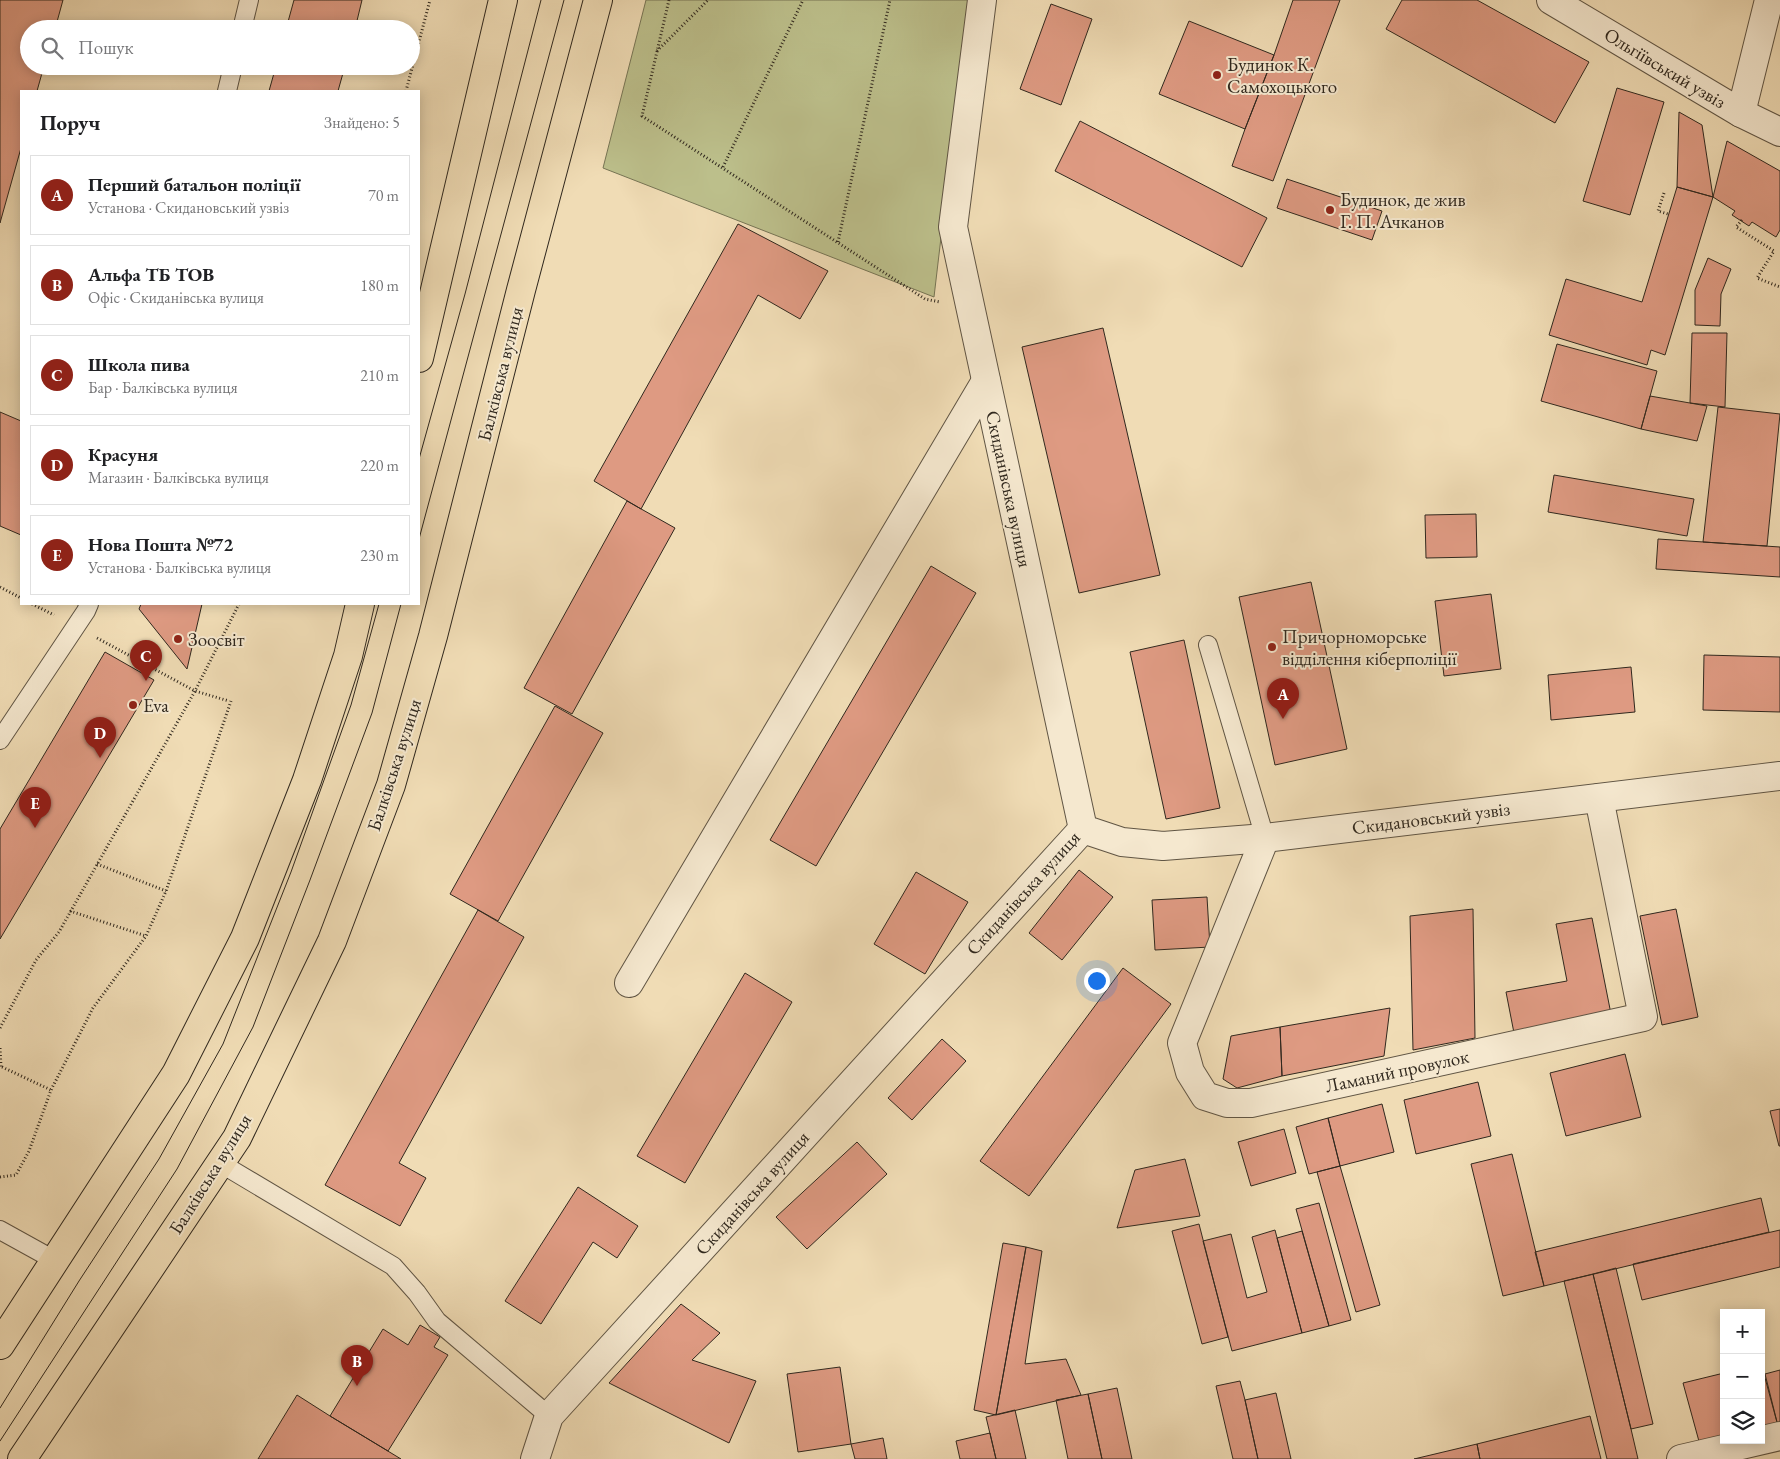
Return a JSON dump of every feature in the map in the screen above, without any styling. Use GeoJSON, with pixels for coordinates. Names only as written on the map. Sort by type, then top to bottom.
{"type":"FeatureCollection","features":[{"type":"Feature","properties":{"kind":"main road"},"geometry":{"type":"LineString","coordinates":[[420,354],[503,0]]}},
{"type":"Feature","properties":{"kind":"main road","name":"Балківська вулиця"},"geometry":{"type":"LineString","coordinates":[[29,1457],[237,1138],[332,941],[391,785],[433,636],[521,290],[598,0]]}},
{"type":"Feature","properties":{"kind":"main road"},"geometry":{"type":"LineString","coordinates":[[0,1345],[176,1074],[245,938],[307,780],[348,656],[360,605]]}},
{"type":"Feature","properties":{"kind":"street","name":"Скиданівська вулиця"},"geometry":{"type":"LineString","coordinates":[[535,1459],[549,1416],[1083,829],[953,227],[982,0]]}},
{"type":"Feature","properties":{"kind":"street","name":"Ольгіївський узвіз"},"geometry":{"type":"LineString","coordinates":[[1551,0],[1741,113],[1780,132]]}},
{"type":"Feature","properties":{"kind":"street"},"geometry":{"type":"LineString","coordinates":[[1741,113],[1769,0]]}},
{"type":"Feature","properties":{"kind":"street"},"geometry":{"type":"LineString","coordinates":[[629,983],[986,381]]}},
{"type":"Feature","properties":{"kind":"street","name":"Скидановський узвіз"},"geometry":{"type":"LineString","coordinates":[[1083,829],[1122,842],[1163,846],[1265,838],[1780,776]]}},
{"type":"Feature","properties":{"kind":"street","name":"Ламаний провулок"},"geometry":{"type":"LineString","coordinates":[[1265,838],[1182,1043],[1190,1072],[1205,1096],[1226,1103],[1251,1103],[1643,1017],[1599,798]]}},
{"type":"Feature","properties":{"kind":"street"},"geometry":{"type":"LineString","coordinates":[[1681,1459],[1780,1436]]}},
{"type":"Feature","properties":{"kind":"lane"},"geometry":{"type":"LineString","coordinates":[[244,20],[249,0]]}},
{"type":"Feature","properties":{"kind":"lane"},"geometry":{"type":"LineString","coordinates":[[227,90],[231,75]]}},
{"type":"Feature","properties":{"kind":"lane"},"geometry":{"type":"LineString","coordinates":[[0,740],[76,627],[89,605]]}},
{"type":"Feature","properties":{"kind":"lane"},"geometry":{"type":"LineString","coordinates":[[1208,645],[1265,838]]}},
{"type":"Feature","properties":{"kind":"lane"},"geometry":{"type":"LineString","coordinates":[[220,1163],[393,1266],[437,1321],[549,1416]]}},
{"type":"Feature","properties":{"kind":"lane"},"geometry":{"type":"LineString","coordinates":[[0,1230],[56,1261]]}},
{"type":"Feature","properties":{"kind":"path"},"geometry":{"type":"LineString","coordinates":[[420,38],[430,0]]}},
{"type":"Feature","properties":{"kind":"path"},"geometry":{"type":"LineString","coordinates":[[669,0],[642,116],[925,299],[970,306]]}},
{"type":"Feature","properties":{"kind":"path"},"geometry":{"type":"LineString","coordinates":[[656,52],[708,0]]}},
{"type":"Feature","properties":{"kind":"path"},"geometry":{"type":"LineString","coordinates":[[723,167],[803,0]]}},
{"type":"Feature","properties":{"kind":"path"},"geometry":{"type":"LineString","coordinates":[[838,242],[890,0]]}},
{"type":"Feature","properties":{"kind":"path"},"geometry":{"type":"LineString","coordinates":[[406,90],[410,75]]}},
{"type":"Feature","properties":{"kind":"path"},"geometry":{"type":"LineString","coordinates":[[1664,193],[1658,211],[1668,214]]}},
{"type":"Feature","properties":{"kind":"path"},"geometry":{"type":"LineString","coordinates":[[1742,220],[1736,227],[1774,251],[1757,278],[1780,287]]}},
{"type":"Feature","properties":{"kind":"path"},"geometry":{"type":"LineString","coordinates":[[0,587],[20,597]]}},
{"type":"Feature","properties":{"kind":"path"},"geometry":{"type":"LineString","coordinates":[[0,1177],[16,1176],[29,1151],[51,1090],[94,1008],[146,936],[166,891],[230,701],[195,691],[34,605]]}},
{"type":"Feature","properties":{"kind":"path"},"geometry":{"type":"LineString","coordinates":[[0,1028],[36,960],[59,932],[195,691],[238,605]]}},
{"type":"Feature","properties":{"kind":"path"},"geometry":{"type":"LineString","coordinates":[[97,864],[166,891]]}},
{"type":"Feature","properties":{"kind":"path"},"geometry":{"type":"LineString","coordinates":[[70,911],[146,936]]}},
{"type":"Feature","properties":{"kind":"path"},"geometry":{"type":"LineString","coordinates":[[0,1048],[1,1067],[51,1090]]}},
{"type":"Feature","properties":{"kind":"green space"},"geometry":{"type":"Polygon","coordinates":[[[646,0],[969,0],[934,297],[603,168],[646,0]]]}},
{"type":"Feature","properties":{"kind":"building"},"geometry":{"type":"Polygon","coordinates":[[[0,0],[63,0],[57,20],[20,20],[20,75],[41,75],[37,90],[20,90],[20,152],[0,223],[0,0]]]}},
{"type":"Feature","properties":{"kind":"building"},"geometry":{"type":"Polygon","coordinates":[[[294,0],[362,0],[357,20],[288,20],[294,0]]]}},
{"type":"Feature","properties":{"kind":"building"},"geometry":{"type":"Polygon","coordinates":[[[1293,0],[1340,0],[1273,181],[1232,166],[1293,0]]]}},
{"type":"Feature","properties":{"kind":"building"},"geometry":{"type":"Polygon","coordinates":[[[1402,0],[1477,0],[1589,62],[1555,123],[1386,29],[1402,0]]]}},
{"type":"Feature","properties":{"kind":"building"},"geometry":{"type":"Polygon","coordinates":[[[1051,4],[1092,19],[1061,105],[1020,89],[1051,4]]]}},
{"type":"Feature","properties":{"kind":"building","name":"Будинок К. Самохоцького"},"geometry":{"type":"Polygon","coordinates":[[[1189,21],[1274,55],[1245,129],[1159,94],[1189,21]]]}},
{"type":"Feature","properties":{"kind":"building"},"geometry":{"type":"Polygon","coordinates":[[[273,75],[342,75],[338,90],[269,90],[273,75]]]}},
{"type":"Feature","properties":{"kind":"building"},"geometry":{"type":"Polygon","coordinates":[[[1617,88],[1664,102],[1630,215],[1583,201],[1617,88]]]}},
{"type":"Feature","properties":{"kind":"building"},"geometry":{"type":"Polygon","coordinates":[[[1679,112],[1702,125],[1713,197],[1677,187],[1679,112]]]}},
{"type":"Feature","properties":{"kind":"building"},"geometry":{"type":"Polygon","coordinates":[[[1080,121],[1267,218],[1242,267],[1055,171],[1080,121]]]}},
{"type":"Feature","properties":{"kind":"building"},"geometry":{"type":"Polygon","coordinates":[[[1727,141],[1780,171],[1780,230],[1776,237],[1752,222],[1749,226],[1732,215],[1735,211],[1713,197],[1727,141]]]}},
{"type":"Feature","properties":{"kind":"building","name":"Будинок, де жив Г. П. Ачканов"},"geometry":{"type":"Polygon","coordinates":[[[1287,179],[1382,211],[1372,240],[1277,208],[1287,179]]]}},
{"type":"Feature","properties":{"kind":"building"},"geometry":{"type":"Polygon","coordinates":[[[1677,187],[1713,197],[1665,355],[1651,350],[1647,365],[1549,335],[1566,279],[1642,302],[1677,187]]]}},
{"type":"Feature","properties":{"kind":"building"},"geometry":{"type":"Polygon","coordinates":[[[738,224],[828,271],[800,319],[758,295],[641,509],[594,481],[738,224]]]}},
{"type":"Feature","properties":{"kind":"building"},"geometry":{"type":"Polygon","coordinates":[[[1708,258],[1731,269],[1721,294],[1720,326],[1695,325],[1695,290],[1708,258]]]}},
{"type":"Feature","properties":{"kind":"building"},"geometry":{"type":"Polygon","coordinates":[[[1103,328],[1160,575],[1079,593],[1022,347],[1103,328]]]}},
{"type":"Feature","properties":{"kind":"building"},"geometry":{"type":"Polygon","coordinates":[[[1692,333],[1727,333],[1725,407],[1690,403],[1692,333]]]}},
{"type":"Feature","properties":{"kind":"building"},"geometry":{"type":"Polygon","coordinates":[[[1557,344],[1657,371],[1641,429],[1541,401],[1557,344]]]}},
{"type":"Feature","properties":{"kind":"building"},"geometry":{"type":"Polygon","coordinates":[[[1650,396],[1707,406],[1697,441],[1641,429],[1650,396]]]}},
{"type":"Feature","properties":{"kind":"building"},"geometry":{"type":"Polygon","coordinates":[[[1718,407],[1780,414],[1767,546],[1703,542],[1718,407]]]}},
{"type":"Feature","properties":{"kind":"building"},"geometry":{"type":"Polygon","coordinates":[[[0,412],[20,421],[20,535],[0,526],[0,412]]]}},
{"type":"Feature","properties":{"kind":"building"},"geometry":{"type":"Polygon","coordinates":[[[1554,475],[1694,499],[1687,536],[1548,512],[1554,475]]]}},
{"type":"Feature","properties":{"kind":"building"},"geometry":{"type":"Polygon","coordinates":[[[627,501],[675,528],[572,714],[524,688],[627,501]]]}},
{"type":"Feature","properties":{"kind":"building"},"geometry":{"type":"Polygon","coordinates":[[[1476,514],[1477,557],[1426,558],[1425,515],[1476,514]]]}},
{"type":"Feature","properties":{"kind":"building"},"geometry":{"type":"Polygon","coordinates":[[[1658,539],[1780,547],[1780,577],[1656,569],[1658,539]]]}},
{"type":"Feature","properties":{"kind":"building"},"geometry":{"type":"Polygon","coordinates":[[[931,566],[976,593],[816,866],[770,840],[931,566]]]}},
{"type":"Feature","properties":{"kind":"building"},"geometry":{"type":"Polygon","coordinates":[[[1311,582],[1347,749],[1275,765],[1239,597],[1311,582]]]}},
{"type":"Feature","properties":{"kind":"building"},"geometry":{"type":"Polygon","coordinates":[[[1491,594],[1501,669],[1444,676],[1435,601],[1491,594]]]}},
{"type":"Feature","properties":{"kind":"building","name":"Зоосвіт"},"geometry":{"type":"Polygon","coordinates":[[[141,605],[202,605],[187,669],[139,609],[141,605]]]}},
{"type":"Feature","properties":{"kind":"building"},"geometry":{"type":"Polygon","coordinates":[[[1184,640],[1220,808],[1166,819],[1130,652],[1184,640]]]}},
{"type":"Feature","properties":{"kind":"building"},"geometry":{"type":"Polygon","coordinates":[[[105,652],[154,680],[0,939],[0,829],[105,652]]]}},
{"type":"Feature","properties":{"kind":"building"},"geometry":{"type":"Polygon","coordinates":[[[1704,655],[1780,657],[1780,712],[1703,710],[1704,655]]]}},
{"type":"Feature","properties":{"kind":"building"},"geometry":{"type":"Polygon","coordinates":[[[1631,667],[1635,712],[1551,720],[1548,675],[1631,667]]]}},
{"type":"Feature","properties":{"kind":"building"},"geometry":{"type":"Polygon","coordinates":[[[555,706],[603,733],[498,921],[450,894],[555,706]]]}},
{"type":"Feature","properties":{"kind":"building"},"geometry":{"type":"Polygon","coordinates":[[[1079,870],[1113,897],[1062,960],[1029,933],[1079,870]]]}},
{"type":"Feature","properties":{"kind":"building"},"geometry":{"type":"Polygon","coordinates":[[[916,872],[968,902],[925,974],[874,944],[916,872]]]}},
{"type":"Feature","properties":{"kind":"building"},"geometry":{"type":"Polygon","coordinates":[[[1207,897],[1210,947],[1155,950],[1152,900],[1207,897]]]}},
{"type":"Feature","properties":{"kind":"building"},"geometry":{"type":"Polygon","coordinates":[[[1473,909],[1475,1038],[1413,1050],[1410,916],[1473,909]]]}},
{"type":"Feature","properties":{"kind":"building"},"geometry":{"type":"Polygon","coordinates":[[[1676,909],[1698,1017],[1662,1025],[1640,916],[1676,909]]]}},
{"type":"Feature","properties":{"kind":"building"},"geometry":{"type":"Polygon","coordinates":[[[478,910],[524,937],[399,1163],[426,1178],[400,1226],[325,1185],[478,910]]]}},
{"type":"Feature","properties":{"kind":"building"},"geometry":{"type":"Polygon","coordinates":[[[1592,918],[1611,1014],[1514,1033],[1506,992],[1567,981],[1556,924],[1592,918]]]}},
{"type":"Feature","properties":{"kind":"building"},"geometry":{"type":"Polygon","coordinates":[[[1123,968],[1171,1004],[1029,1196],[980,1161],[1123,968]]]}},
{"type":"Feature","properties":{"kind":"building"},"geometry":{"type":"Polygon","coordinates":[[[745,973],[792,1002],[685,1183],[637,1156],[745,973]]]}},
{"type":"Feature","properties":{"kind":"building"},"geometry":{"type":"Polygon","coordinates":[[[1390,1008],[1384,1056],[1282,1076],[1280,1027],[1390,1008]]]}},
{"type":"Feature","properties":{"kind":"building"},"geometry":{"type":"Polygon","coordinates":[[[1280,1027],[1282,1076],[1237,1088],[1223,1079],[1231,1036],[1280,1027]]]}},
{"type":"Feature","properties":{"kind":"building"},"geometry":{"type":"Polygon","coordinates":[[[942,1039],[966,1061],[912,1120],[888,1098],[942,1039]]]}},
{"type":"Feature","properties":{"kind":"building"},"geometry":{"type":"Polygon","coordinates":[[[1625,1054],[1641,1117],[1566,1136],[1550,1073],[1625,1054]]]}},
{"type":"Feature","properties":{"kind":"building"},"geometry":{"type":"Polygon","coordinates":[[[1478,1082],[1491,1136],[1416,1154],[1404,1100],[1478,1082]]]}},
{"type":"Feature","properties":{"kind":"building"},"geometry":{"type":"Polygon","coordinates":[[[1382,1104],[1394,1152],[1340,1166],[1328,1118],[1382,1104]]]}},
{"type":"Feature","properties":{"kind":"building"},"geometry":{"type":"Polygon","coordinates":[[[1780,1109],[1780,1146],[1779,1146],[1770,1111],[1780,1109]]]}},
{"type":"Feature","properties":{"kind":"building"},"geometry":{"type":"Polygon","coordinates":[[[1328,1118],[1340,1166],[1309,1174],[1296,1127],[1328,1118]]]}},
{"type":"Feature","properties":{"kind":"building"},"geometry":{"type":"Polygon","coordinates":[[[1284,1129],[1296,1173],[1251,1186],[1238,1142],[1284,1129]]]}},
{"type":"Feature","properties":{"kind":"building"},"geometry":{"type":"Polygon","coordinates":[[[857,1142],[887,1174],[807,1249],[776,1217],[857,1142]]]}},
{"type":"Feature","properties":{"kind":"building"},"geometry":{"type":"Polygon","coordinates":[[[1512,1154],[1544,1286],[1503,1296],[1471,1164],[1512,1154]]]}},
{"type":"Feature","properties":{"kind":"building"},"geometry":{"type":"Polygon","coordinates":[[[1185,1159],[1200,1216],[1117,1228],[1135,1170],[1185,1159]]]}},
{"type":"Feature","properties":{"kind":"building"},"geometry":{"type":"Polygon","coordinates":[[[1340,1166],[1380,1305],[1356,1312],[1317,1172],[1340,1166]]]}},
{"type":"Feature","properties":{"kind":"building"},"geometry":{"type":"Polygon","coordinates":[[[578,1187],[638,1226],[617,1258],[593,1242],[541,1324],[505,1301],[578,1187]]]}},
{"type":"Feature","properties":{"kind":"building"},"geometry":{"type":"Polygon","coordinates":[[[1761,1198],[1769,1232],[1544,1286],[1535,1252],[1761,1198]]]}},
{"type":"Feature","properties":{"kind":"building"},"geometry":{"type":"Polygon","coordinates":[[[1319,1203],[1351,1320],[1329,1326],[1296,1209],[1319,1203]]]}},
{"type":"Feature","properties":{"kind":"building"},"geometry":{"type":"Polygon","coordinates":[[[1199,1224],[1228,1337],[1202,1344],[1172,1231],[1199,1224]]]}},
{"type":"Feature","properties":{"kind":"building"},"geometry":{"type":"Polygon","coordinates":[[[1275,1230],[1302,1333],[1232,1351],[1203,1241],[1231,1234],[1247,1298],[1267,1292],[1252,1237],[1275,1230]]]}},
{"type":"Feature","properties":{"kind":"building"},"geometry":{"type":"Polygon","coordinates":[[[1780,1230],[1780,1267],[1642,1300],[1633,1264],[1780,1230]]]}},
{"type":"Feature","properties":{"kind":"building"},"geometry":{"type":"Polygon","coordinates":[[[1302,1231],[1329,1326],[1302,1333],[1277,1238],[1302,1231]]]}},
{"type":"Feature","properties":{"kind":"building"},"geometry":{"type":"Polygon","coordinates":[[[1003,1243],[1026,1247],[996,1415],[974,1410],[1003,1243]]]}},
{"type":"Feature","properties":{"kind":"building"},"geometry":{"type":"Polygon","coordinates":[[[1026,1247],[1042,1251],[1025,1364],[1066,1359],[1081,1395],[996,1415],[1026,1247]]]}},
{"type":"Feature","properties":{"kind":"building"},"geometry":{"type":"Polygon","coordinates":[[[1616,1268],[1653,1424],[1631,1429],[1593,1274],[1616,1268]]]}},
{"type":"Feature","properties":{"kind":"building"},"geometry":{"type":"Polygon","coordinates":[[[1593,1274],[1638,1459],[1607,1459],[1564,1281],[1593,1274]]]}},
{"type":"Feature","properties":{"kind":"building"},"geometry":{"type":"Polygon","coordinates":[[[681,1304],[720,1333],[692,1360],[756,1381],[729,1443],[609,1383],[681,1304]]]}},
{"type":"Feature","properties":{"kind":"building"},"geometry":{"type":"Polygon","coordinates":[[[420,1325],[440,1337],[434,1347],[448,1355],[388,1451],[330,1416],[383,1329],[408,1345],[420,1325]]]}},
{"type":"Feature","properties":{"kind":"building"},"geometry":{"type":"Polygon","coordinates":[[[840,1367],[851,1444],[798,1452],[787,1374],[840,1367]]]}},
{"type":"Feature","properties":{"kind":"building"},"geometry":{"type":"Polygon","coordinates":[[[1780,1370],[1780,1425],[1778,1426],[1765,1374],[1780,1370]]]}},
{"type":"Feature","properties":{"kind":"building"},"geometry":{"type":"Polygon","coordinates":[[[1720,1374],[1720,1440],[1700,1445],[1683,1383],[1720,1374]]]}},
{"type":"Feature","properties":{"kind":"building"},"geometry":{"type":"Polygon","coordinates":[[[1765,1378],[1778,1426],[1765,1429],[1765,1378]]]}},
{"type":"Feature","properties":{"kind":"building"},"geometry":{"type":"Polygon","coordinates":[[[1240,1381],[1258,1459],[1233,1459],[1216,1386],[1240,1381]]]}},
{"type":"Feature","properties":{"kind":"building"},"geometry":{"type":"Polygon","coordinates":[[[1117,1388],[1132,1459],[1102,1459],[1088,1394],[1117,1388]]]}},
{"type":"Feature","properties":{"kind":"building"},"geometry":{"type":"Polygon","coordinates":[[[1276,1393],[1291,1459],[1258,1459],[1245,1400],[1276,1393]]]}},
{"type":"Feature","properties":{"kind":"building"},"geometry":{"type":"Polygon","coordinates":[[[1088,1394],[1102,1459],[1068,1459],[1056,1400],[1088,1394]]]}},
{"type":"Feature","properties":{"kind":"building"},"geometry":{"type":"Polygon","coordinates":[[[297,1395],[330,1416],[401,1459],[258,1459],[297,1395]]]}},
{"type":"Feature","properties":{"kind":"building"},"geometry":{"type":"Polygon","coordinates":[[[1015,1410],[1026,1459],[996,1459],[986,1417],[1015,1410]]]}},
{"type":"Feature","properties":{"kind":"building"},"geometry":{"type":"Polygon","coordinates":[[[1590,1416],[1601,1459],[1480,1459],[1477,1444],[1590,1416]]]}},
{"type":"Feature","properties":{"kind":"building"},"geometry":{"type":"Polygon","coordinates":[[[990,1433],[996,1459],[960,1459],[956,1441],[990,1433]]]}},
{"type":"Feature","properties":{"kind":"building"},"geometry":{"type":"Polygon","coordinates":[[[883,1438],[887,1459],[855,1459],[851,1444],[883,1438]]]}},
{"type":"Feature","properties":{"kind":"building"},"geometry":{"type":"Polygon","coordinates":[[[1477,1444],[1480,1459],[1414,1459],[1477,1444]]]}},
{"type":"Feature","properties":{"kind":"tram line"},"geometry":{"type":"LineString","coordinates":[[420,455],[465,294],[541,0]]}},
{"type":"Feature","properties":{"kind":"tram line"},"geometry":{"type":"LineString","coordinates":[[420,535],[564,0]]}},
{"type":"Feature","properties":{"kind":"tram line"},"geometry":{"type":"LineString","coordinates":[[0,1408],[79,1281],[159,1159],[223,1044],[291,872],[351,705],[379,605]]}},
{"type":"Feature","properties":{"kind":"tram line"},"geometry":{"type":"LineString","coordinates":[[0,1441],[177,1169],[253,1027],[372,713],[401,605]]}},
{"type":"Feature","properties":{"kind":"place","name":"Будинок К. Самохоцького"},"geometry":{"type":"Point","coordinates":[1217,75]}},
{"type":"Feature","properties":{"kind":"place","name":"Будинок, де жив Г. П. Ачканов"},"geometry":{"type":"Point","coordinates":[1330,210]}},
{"type":"Feature","properties":{"kind":"place","name":"Зоосвіт"},"geometry":{"type":"Point","coordinates":[178,639]}},
{"type":"Feature","properties":{"kind":"place","name":"Причорноморське відділення кіберполіції"},"geometry":{"type":"Point","coordinates":[1272,647]}},
{"type":"Feature","properties":{"kind":"place","name":"Школа пива"},"geometry":{"type":"Point","coordinates":[146,681]}},
{"type":"Feature","properties":{"kind":"place","name":"Eva"},"geometry":{"type":"Point","coordinates":[133,705]}},
{"type":"Feature","properties":{"kind":"place","name":"Перший батальон поліції"},"geometry":{"type":"Point","coordinates":[1283,719]}},
{"type":"Feature","properties":{"kind":"place","name":"Красуня"},"geometry":{"type":"Point","coordinates":[100,758]}},
{"type":"Feature","properties":{"kind":"place","name":"Нова Пошта №72"},"geometry":{"type":"Point","coordinates":[35,828]}},
{"type":"Feature","properties":{"kind":"place","name":"Альфа ТБ ТОВ"},"geometry":{"type":"Point","coordinates":[357,1386]}}]}
